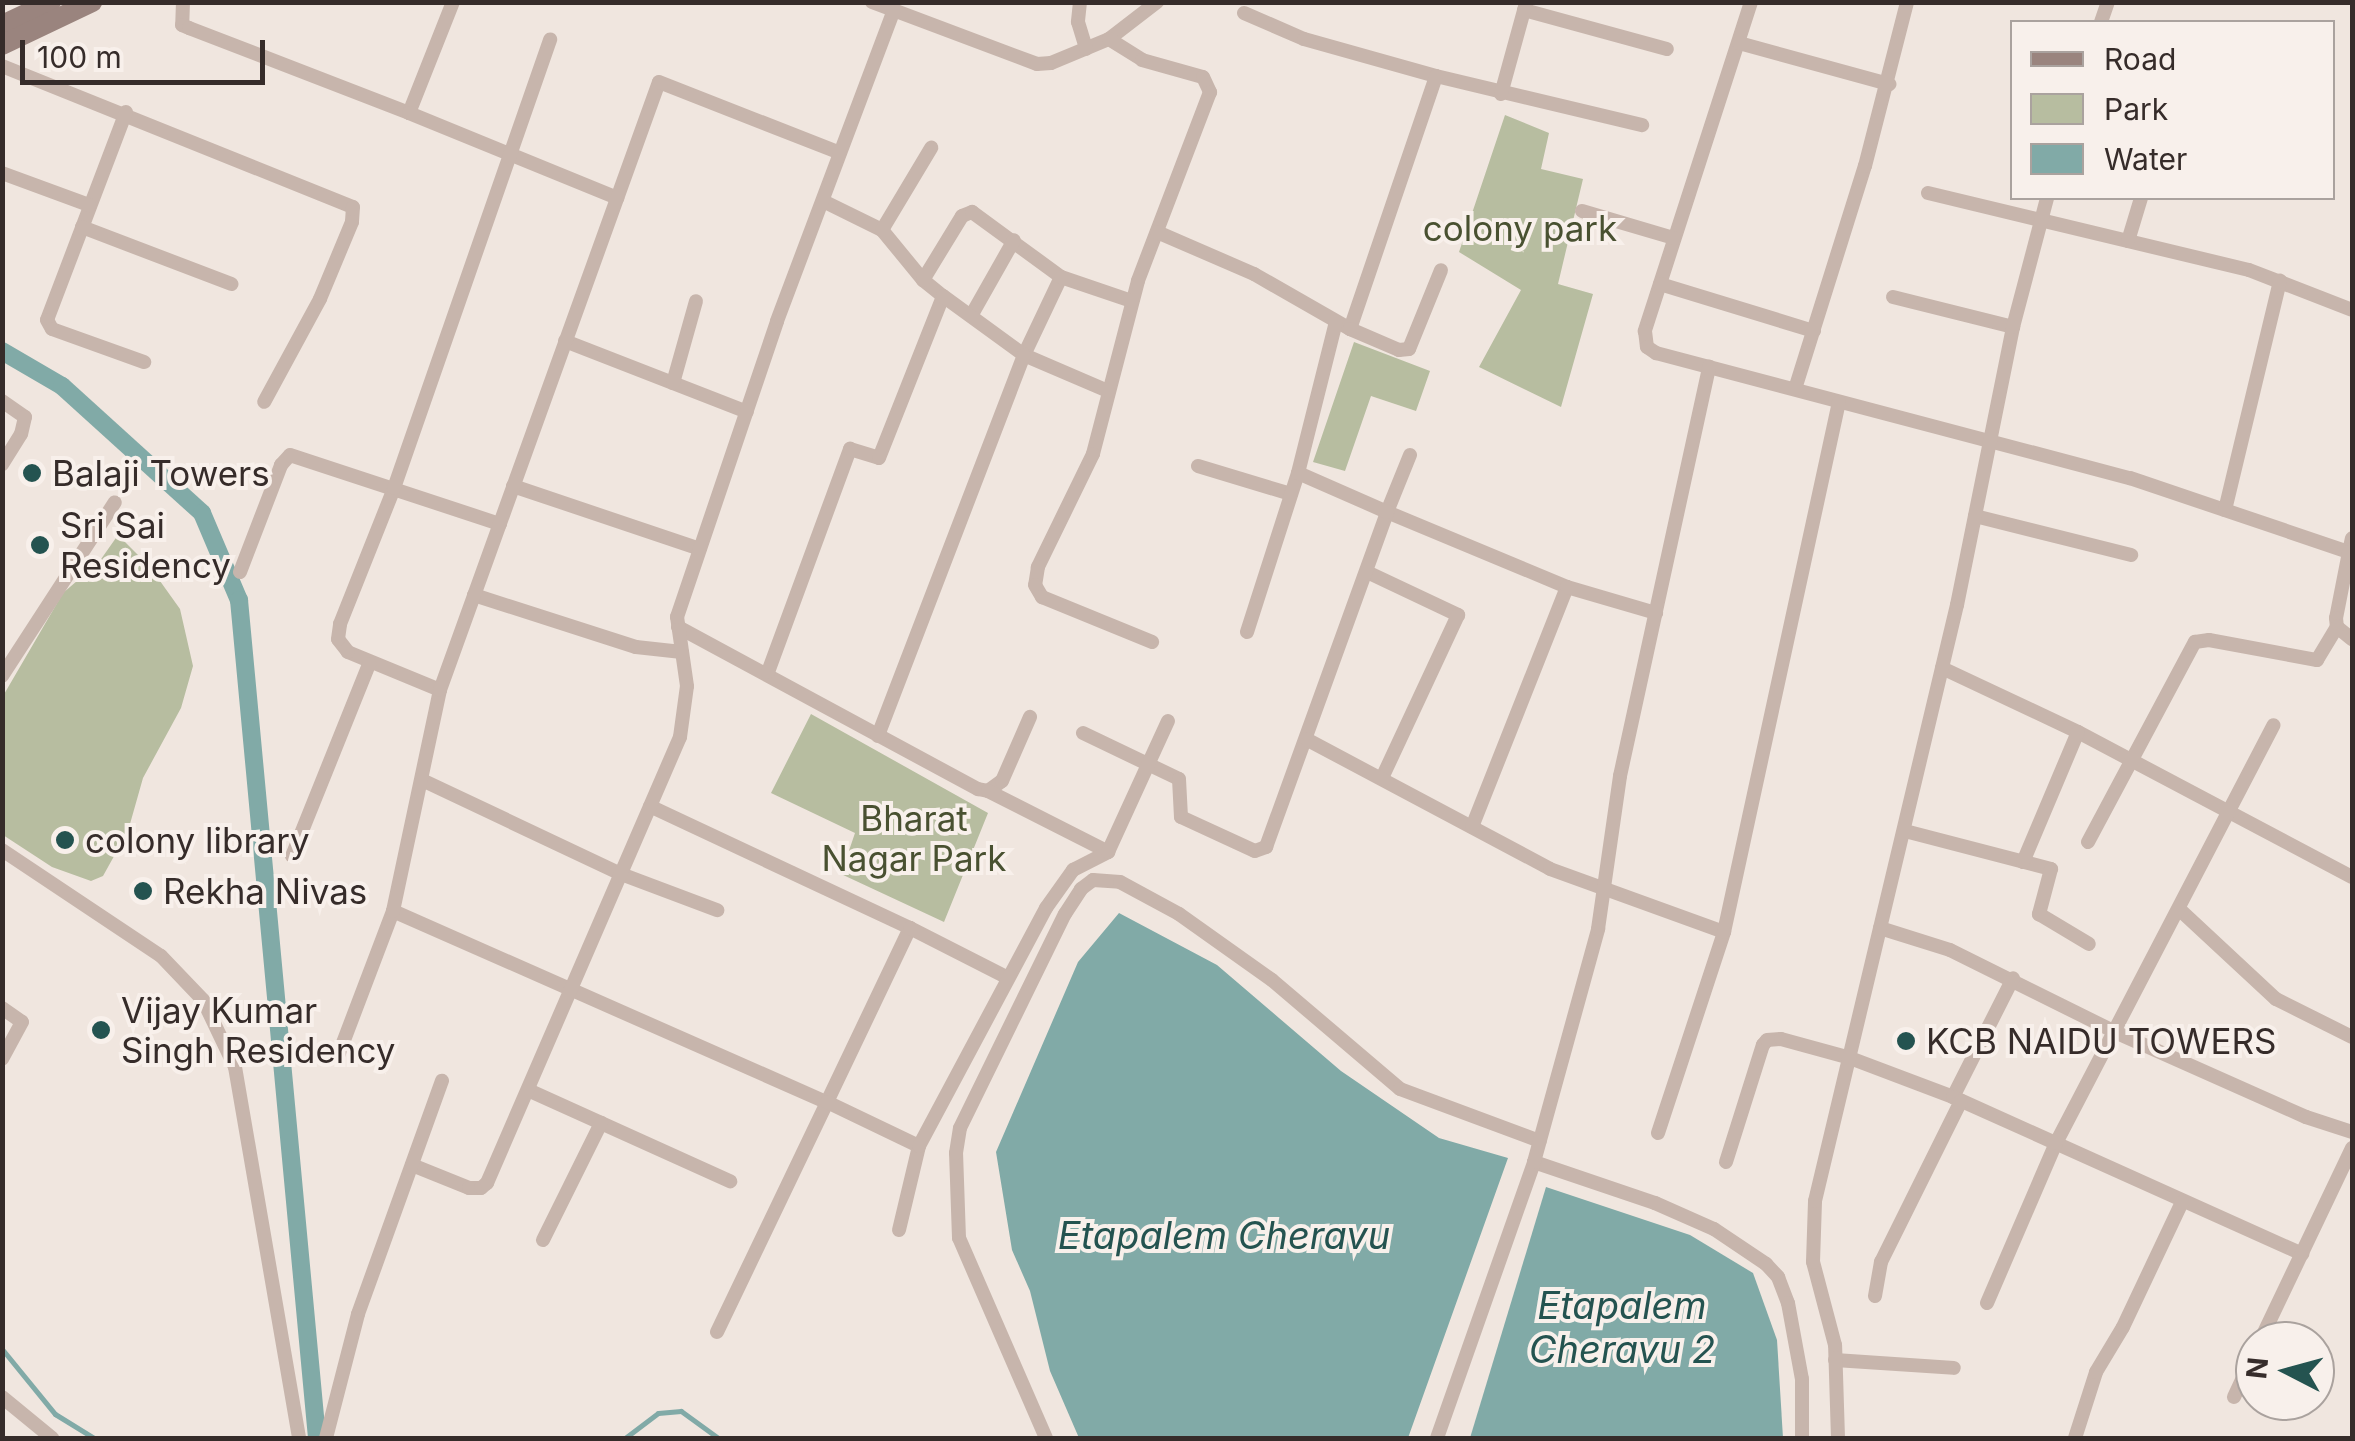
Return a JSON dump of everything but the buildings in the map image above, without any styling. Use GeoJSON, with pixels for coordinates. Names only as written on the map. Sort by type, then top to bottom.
{"type":"FeatureCollection","features":[{"type":"Feature","properties":{"kind":"main road"},"geometry":{"type":"LineString","coordinates":[[2,25],[51,2]]}},
{"type":"Feature","properties":{"kind":"main road"},"geometry":{"type":"LineString","coordinates":[[2,45],[92,2]]}},
{"type":"Feature","properties":{"kind":"street"},"geometry":{"type":"LineString","coordinates":[[183,2],[182,24],[188,28],[324,77],[512,158],[617,198]]}},
{"type":"Feature","properties":{"kind":"street"},"geometry":{"type":"LineString","coordinates":[[410,113],[452,2]]}},
{"type":"Feature","properties":{"kind":"street"},"geometry":{"type":"LineString","coordinates":[[872,2],[1021,61],[1052,62],[1108,39],[1157,2]]}},
{"type":"Feature","properties":{"kind":"street"},"geometry":{"type":"LineString","coordinates":[[1080,2],[1078,22],[1086,49]]}},
{"type":"Feature","properties":{"kind":"street"},"geometry":{"type":"LineString","coordinates":[[1751,2],[1645,331],[1647,347],[1709,367],[2076,463],[2224,510],[2350,544],[2337,627],[2317,660],[2209,640],[2195,642],[2088,842]]}},
{"type":"Feature","properties":{"kind":"street"},"geometry":{"type":"LineString","coordinates":[[1794,389],[1889,84],[1907,2]]}},
{"type":"Feature","properties":{"kind":"street"},"geometry":{"type":"LineString","coordinates":[[1501,94],[1525,6],[1667,49]]}},
{"type":"Feature","properties":{"kind":"street"},"geometry":{"type":"LineString","coordinates":[[412,1165],[481,1188],[528,1090],[680,737],[687,686],[677,616],[746,412],[893,12]]}},
{"type":"Feature","properties":{"kind":"street"},"geometry":{"type":"LineString","coordinates":[[1244,13],[1304,39],[1436,76],[1642,124]]}},
{"type":"Feature","properties":{"kind":"street"},"geometry":{"type":"LineString","coordinates":[[440,690],[369,664],[348,652],[338,639],[512,158],[550,39]]}},
{"type":"Feature","properties":{"kind":"street"},"geometry":{"type":"LineString","coordinates":[[1108,39],[1142,60],[1203,77],[1211,87],[1132,301],[1089,464],[1038,566],[1035,585],[1042,597],[1152,642]]}},
{"type":"Feature","properties":{"kind":"street"},"geometry":{"type":"LineString","coordinates":[[1738,43],[1889,84]]}},
{"type":"Feature","properties":{"kind":"street"},"geometry":{"type":"LineString","coordinates":[[2,66],[126,112],[353,207],[352,222],[320,298],[264,402]]}},
{"type":"Feature","properties":{"kind":"street"},"geometry":{"type":"LineString","coordinates":[[1247,632],[1343,325],[1436,76]]}},
{"type":"Feature","properties":{"kind":"street"},"geometry":{"type":"LineString","coordinates":[[338,1056],[393,911],[440,690],[659,82],[840,153]]}},
{"type":"Feature","properties":{"kind":"street"},"geometry":{"type":"LineString","coordinates":[[126,112],[47,325],[144,362]]}},
{"type":"Feature","properties":{"kind":"street"},"geometry":{"type":"LineString","coordinates":[[882,230],[931,148]]}},
{"type":"Feature","properties":{"kind":"street"},"geometry":{"type":"LineString","coordinates":[[2,173],[88,206]]}},
{"type":"Feature","properties":{"kind":"street"},"geometry":{"type":"LineString","coordinates":[[1928,193],[2280,280],[2352,310]]}},
{"type":"Feature","properties":{"kind":"street"},"geometry":{"type":"LineString","coordinates":[[1838,1438],[1836,1360],[1813,1262],[1815,1201],[1942,668],[2013,327],[2047,200]]}},
{"type":"Feature","properties":{"kind":"street"},"geometry":{"type":"LineString","coordinates":[[2128,241],[2139,200]]}},
{"type":"Feature","properties":{"kind":"street"},"geometry":{"type":"LineString","coordinates":[[823,201],[882,230],[922,280],[1024,355],[1108,391]]}},
{"type":"Feature","properties":{"kind":"street"},"geometry":{"type":"LineString","coordinates":[[1582,211],[1674,238]]}},
{"type":"Feature","properties":{"kind":"street"},"geometry":{"type":"LineString","coordinates":[[922,280],[966,212],[1014,240],[1062,277],[1132,301]]}},
{"type":"Feature","properties":{"kind":"street"},"geometry":{"type":"LineString","coordinates":[[82,227],[230,284]]}},
{"type":"Feature","properties":{"kind":"street"},"geometry":{"type":"LineString","coordinates":[[1157,232],[1254,274],[1343,325],[1399,350],[1409,349],[1441,270]]}},
{"type":"Feature","properties":{"kind":"street"},"geometry":{"type":"LineString","coordinates":[[971,316],[1014,240]]}},
{"type":"Feature","properties":{"kind":"street"},"geometry":{"type":"LineString","coordinates":[[878,736],[1024,355],[1062,277]]}},
{"type":"Feature","properties":{"kind":"street"},"geometry":{"type":"LineString","coordinates":[[2224,510],[2280,280]]}},
{"type":"Feature","properties":{"kind":"street"},"geometry":{"type":"LineString","coordinates":[[1660,284],[1814,331]]}},
{"type":"Feature","properties":{"kind":"street"},"geometry":{"type":"LineString","coordinates":[[768,672],[850,448],[879,458],[942,296]]}},
{"type":"Feature","properties":{"kind":"street"},"geometry":{"type":"LineString","coordinates":[[1893,297],[2013,327]]}},
{"type":"Feature","properties":{"kind":"street"},"geometry":{"type":"LineString","coordinates":[[673,383],[696,301]]}},
{"type":"Feature","properties":{"kind":"street"},"geometry":{"type":"LineString","coordinates":[[566,341],[746,412]]}},
{"type":"Feature","properties":{"kind":"street"},"geometry":{"type":"LineString","coordinates":[[1438,1438],[1534,1162],[1606,888],[1620,776],[1709,367]]}},
{"type":"Feature","properties":{"kind":"street"},"geometry":{"type":"LineString","coordinates":[[2,401],[25,418],[21,434],[2,464]]}},
{"type":"Feature","properties":{"kind":"street"},"geometry":{"type":"LineString","coordinates":[[1658,1133],[1724,932],[1839,402]]}},
{"type":"Feature","properties":{"kind":"street"},"geometry":{"type":"LineString","coordinates":[[240,572],[281,465],[290,455],[500,524]]}},
{"type":"Feature","properties":{"kind":"street"},"geometry":{"type":"LineString","coordinates":[[1083,733],[1179,779],[1181,816],[1261,850],[1270,842],[1410,455]]}},
{"type":"Feature","properties":{"kind":"street"},"geometry":{"type":"LineString","coordinates":[[1198,466],[1291,494]]}},
{"type":"Feature","properties":{"kind":"street"},"geometry":{"type":"LineString","coordinates":[[1298,473],[1567,588],[1656,613]]}},
{"type":"Feature","properties":{"kind":"street"},"geometry":{"type":"LineString","coordinates":[[514,486],[700,549]]}},
{"type":"Feature","properties":{"kind":"street"},"geometry":{"type":"LineString","coordinates":[[2,676],[115,502]]}},
{"type":"Feature","properties":{"kind":"street"},"geometry":{"type":"LineString","coordinates":[[1976,516],[2130,555]]}},
{"type":"Feature","properties":{"kind":"street"},"geometry":{"type":"LineString","coordinates":[[1367,572],[1458,614],[1455,629],[1382,778]]}},
{"type":"Feature","properties":{"kind":"street"},"geometry":{"type":"LineString","coordinates":[[1472,827],[1567,588]]}},
{"type":"Feature","properties":{"kind":"street"},"geometry":{"type":"LineString","coordinates":[[474,595],[652,652],[682,652]]}},
{"type":"Feature","properties":{"kind":"street"},"geometry":{"type":"LineString","coordinates":[[678,627],[768,672],[878,736],[1108,852]]}},
{"type":"Feature","properties":{"kind":"street"},"geometry":{"type":"LineString","coordinates":[[2337,627],[2352,638]]}},
{"type":"Feature","properties":{"kind":"street"},"geometry":{"type":"LineString","coordinates":[[292,856],[369,664]]}},
{"type":"Feature","properties":{"kind":"street"},"geometry":{"type":"LineString","coordinates":[[1942,668],[2078,732],[2352,877]]}},
{"type":"Feature","properties":{"kind":"street"},"geometry":{"type":"LineString","coordinates":[[988,791],[1002,781],[1030,717]]}},
{"type":"Feature","properties":{"kind":"street"},"geometry":{"type":"LineString","coordinates":[[899,1230],[919,1146],[1006,977],[1073,870],[1108,852],[1168,720]]}},
{"type":"Feature","properties":{"kind":"street"},"geometry":{"type":"LineString","coordinates":[[1987,1303],[2056,1144],[2274,725]]}},
{"type":"Feature","properties":{"kind":"street"},"geometry":{"type":"LineString","coordinates":[[2023,862],[2078,732]]}},
{"type":"Feature","properties":{"kind":"street"},"geometry":{"type":"LineString","coordinates":[[1306,740],[1550,869],[1724,932]]}},
{"type":"Feature","properties":{"kind":"street"},"geometry":{"type":"LineString","coordinates":[[422,780],[621,874],[717,910]]}},
{"type":"Feature","properties":{"kind":"street"},"geometry":{"type":"LineString","coordinates":[[650,806],[1006,977]]}},
{"type":"Feature","properties":{"kind":"street"},"geometry":{"type":"LineString","coordinates":[[1904,831],[2051,869],[2038,914],[2089,944]]}},
{"type":"Feature","properties":{"kind":"street"},"geometry":{"type":"LineString","coordinates":[[2,850],[160,956],[204,1000],[235,1067],[299,1438]]}},
{"type":"Feature","properties":{"kind":"street"},"geometry":{"type":"LineString","coordinates":[[1046,1438],[959,1238],[956,1153],[960,1128],[1065,914],[1081,889],[1093,880],[1120,882],[1179,914],[1272,980],[1400,1088],[1540,1141]]}},
{"type":"Feature","properties":{"kind":"street"},"geometry":{"type":"LineString","coordinates":[[2179,909],[2276,999],[2352,1036]]}},
{"type":"Feature","properties":{"kind":"street"},"geometry":{"type":"LineString","coordinates":[[393,911],[573,988],[919,1146]]}},
{"type":"Feature","properties":{"kind":"street"},"geometry":{"type":"LineString","coordinates":[[717,1332],[910,928]]}},
{"type":"Feature","properties":{"kind":"street"},"geometry":{"type":"LineString","coordinates":[[1880,928],[1950,950],[2115,1032],[2306,1117],[2352,1132]]}},
{"type":"Feature","properties":{"kind":"street"},"geometry":{"type":"LineString","coordinates":[[1875,1296],[1878,1270],[2013,978]]}},
{"type":"Feature","properties":{"kind":"street"},"geometry":{"type":"LineString","coordinates":[[2,1008],[22,1022],[2,1059]]}},
{"type":"Feature","properties":{"kind":"street"},"geometry":{"type":"LineString","coordinates":[[1726,1162],[1767,1040],[1782,1039],[1850,1058],[1957,1099],[2302,1254]]}},
{"type":"Feature","properties":{"kind":"street"},"geometry":{"type":"LineString","coordinates":[[326,1438],[358,1314],[442,1081]]}},
{"type":"Feature","properties":{"kind":"street"},"geometry":{"type":"LineString","coordinates":[[528,1090],[730,1181]]}},
{"type":"Feature","properties":{"kind":"street"},"geometry":{"type":"LineString","coordinates":[[543,1240],[601,1123]]}},
{"type":"Feature","properties":{"kind":"street"},"geometry":{"type":"LineString","coordinates":[[2270,1321],[2352,1148]]}},
{"type":"Feature","properties":{"kind":"street"},"geometry":{"type":"LineString","coordinates":[[1534,1162],[1585,1176],[1699,1223],[1744,1246],[1778,1276],[1788,1303],[1802,1380],[1802,1438]]}},
{"type":"Feature","properties":{"kind":"street"},"geometry":{"type":"LineString","coordinates":[[2075,1438],[2096,1372],[2124,1326],[2182,1202]]}},
{"type":"Feature","properties":{"kind":"street"},"geometry":{"type":"LineString","coordinates":[[1836,1360],[1954,1368]]}},
{"type":"Feature","properties":{"kind":"street"},"geometry":{"type":"LineString","coordinates":[[2,1396],[52,1438]]}},
{"type":"Feature","properties":{"kind":"green space","name":"colony park"},"geometry":{"type":"Polygon","coordinates":[[[1505,115],[1549,133],[1541,169],[1583,179],[1558,284],[1593,294],[1561,407],[1479,367],[1521,290],[1459,252],[1505,115]]]}},
{"type":"Feature","properties":{"kind":"green space"},"geometry":{"type":"Polygon","coordinates":[[[1354,342],[1430,371],[1416,411],[1371,396],[1345,471],[1313,462],[1354,342]]]}},
{"type":"Feature","properties":{"kind":"green space"},"geometry":{"type":"Polygon","coordinates":[[[118,535],[150,567],[180,609],[193,666],[181,708],[143,778],[128,831],[103,876],[91,881],[52,867],[3,835],[3,696],[63,593],[99,562],[118,535]]]}},
{"type":"Feature","properties":{"kind":"green space","name":"Bharat Nagar Park"},"geometry":{"type":"Polygon","coordinates":[[[811,714],[988,813],[944,922],[841,874],[855,833],[771,793],[811,714]]]}},
{"type":"Feature","properties":{"kind":"water","name":"Etapalem Cheravu"},"geometry":{"type":"Polygon","coordinates":[[[1119,913],[1217,965],[1341,1071],[1439,1138],[1508,1158],[1408,1438],[1079,1438],[1050,1371],[1030,1291],[1012,1250],[996,1152],[1078,962],[1119,913]]]}},
{"type":"Feature","properties":{"kind":"water","name":"Etapalem Cheravu 2"},"geometry":{"type":"Polygon","coordinates":[[[1546,1187],[1690,1235],[1753,1273],[1777,1340],[1783,1438],[1470,1438],[1546,1187]]]}},
{"type":"Feature","properties":{"kind":"waterway"},"geometry":{"type":"LineString","coordinates":[[2,351],[62,386],[202,513],[239,600],[317,1438]]}},
{"type":"Feature","properties":{"kind":"waterway"},"geometry":{"type":"LineString","coordinates":[[2,1349],[55,1414],[94,1438]]}},
{"type":"Feature","properties":{"kind":"waterway"},"geometry":{"type":"LineString","coordinates":[[625,1438],[658,1413],[681,1411],[718,1438]]}},
{"type":"Feature","properties":{"kind":"place","name":"Balaji Towers"},"geometry":{"type":"Point","coordinates":[32,473]}},
{"type":"Feature","properties":{"kind":"place","name":"Sri Sai Residency"},"geometry":{"type":"Point","coordinates":[40,545]}},
{"type":"Feature","properties":{"kind":"place","name":"colony library"},"geometry":{"type":"Point","coordinates":[65,840]}},
{"type":"Feature","properties":{"kind":"place","name":"Rekha Nivas"},"geometry":{"type":"Point","coordinates":[143,891]}},
{"type":"Feature","properties":{"kind":"place","name":"Vijay Kumar Singh Residency"},"geometry":{"type":"Point","coordinates":[101,1030]}},
{"type":"Feature","properties":{"kind":"place","name":"KCB NAIDU TOWERS"},"geometry":{"type":"Point","coordinates":[1906,1041]}}]}
